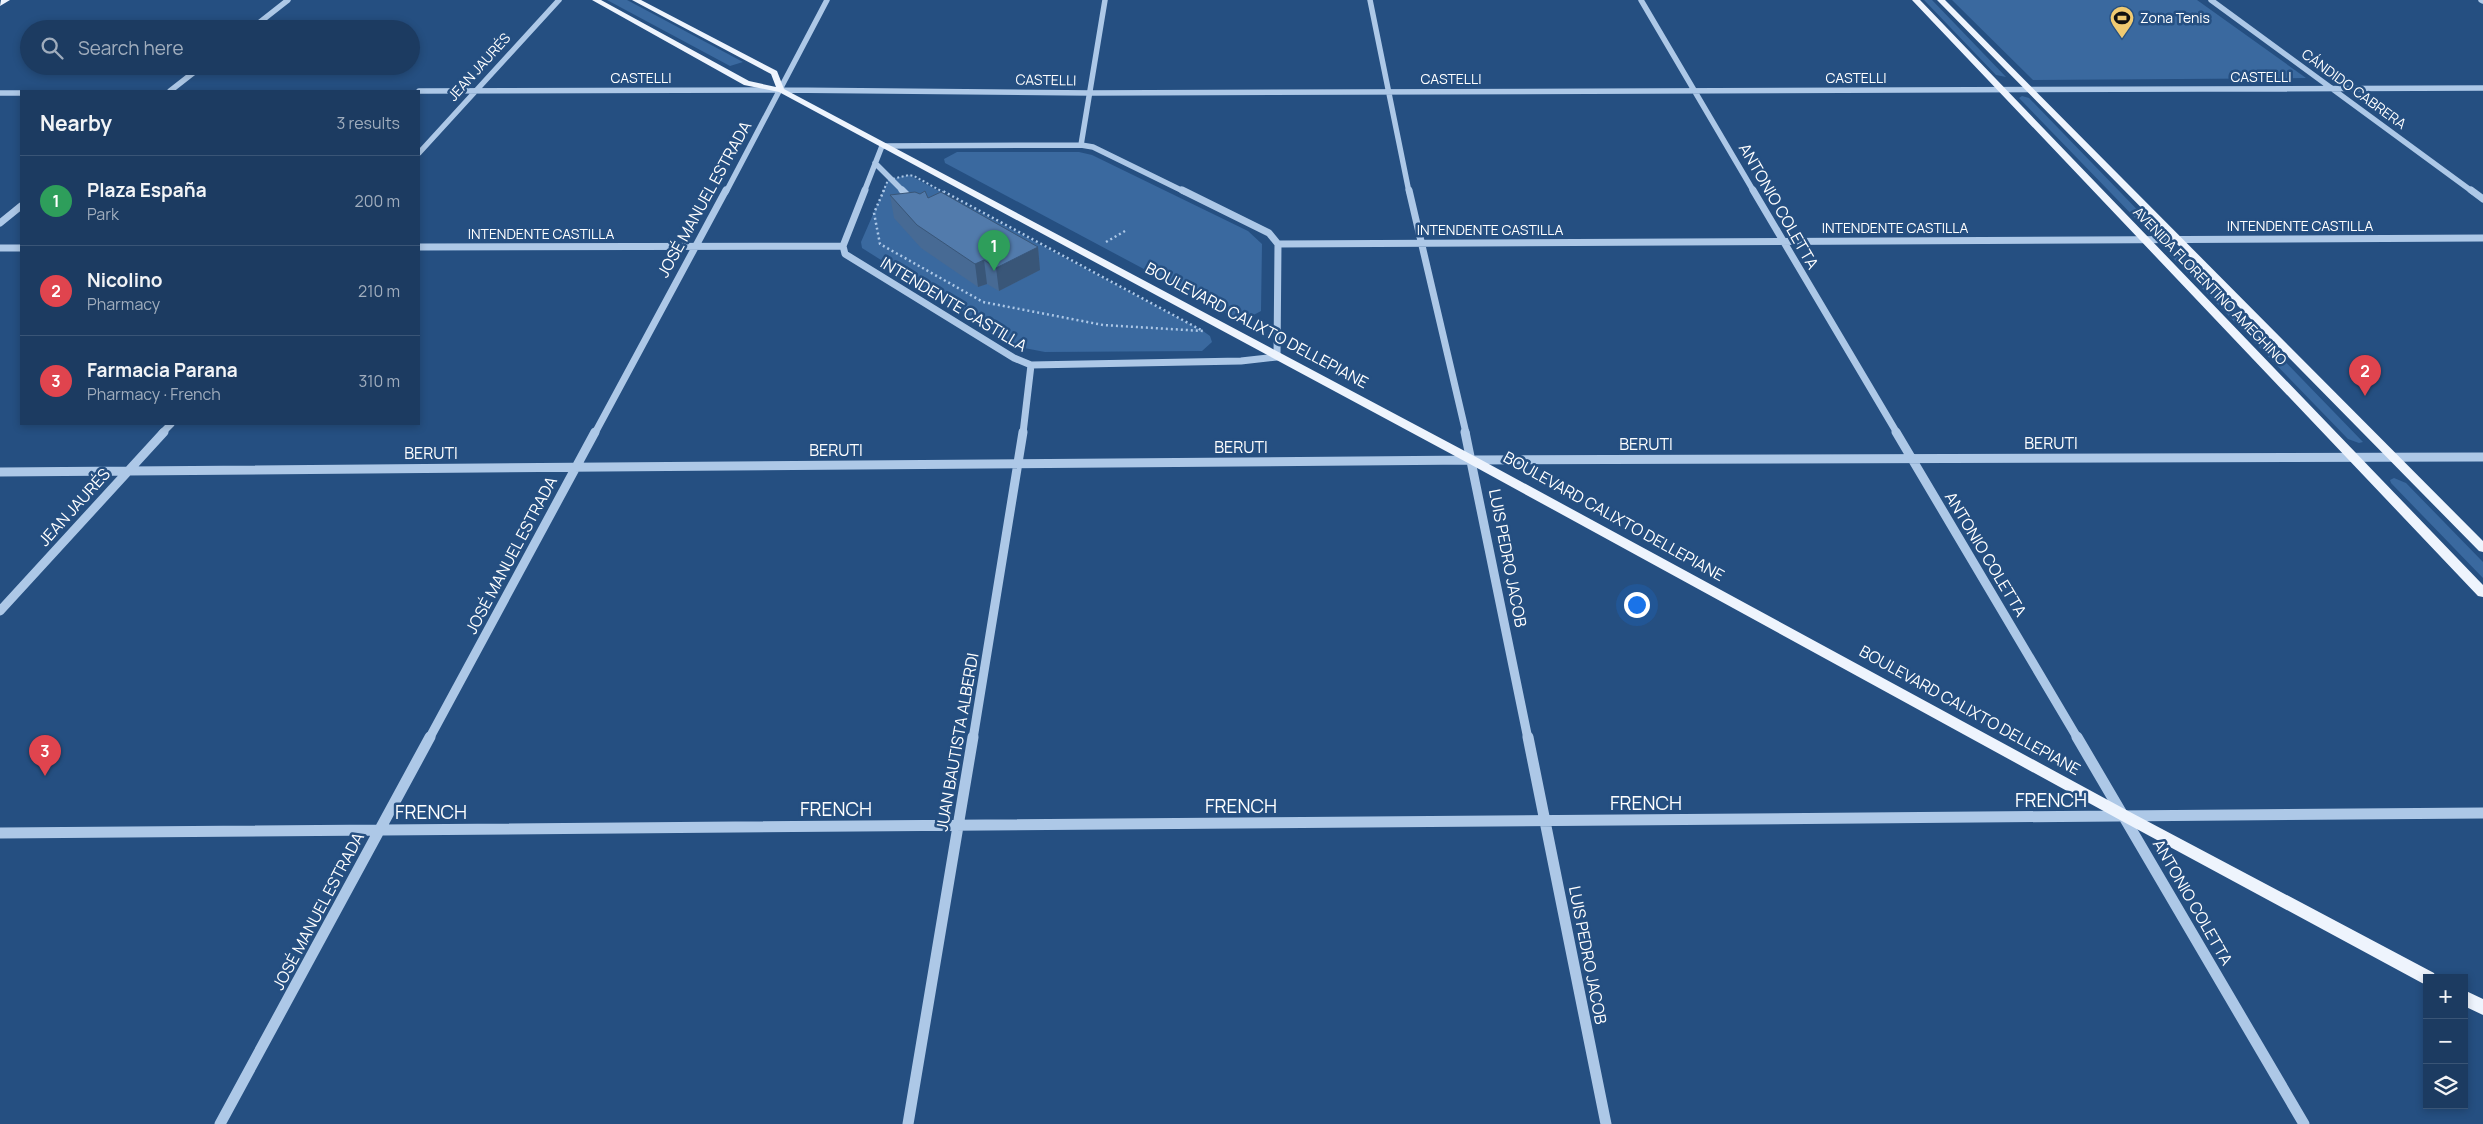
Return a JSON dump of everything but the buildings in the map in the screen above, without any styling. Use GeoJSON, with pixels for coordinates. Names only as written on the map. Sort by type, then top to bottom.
{"type":"FeatureCollection","features":[{"type":"Feature","properties":{"kind":"main road"},"geometry":{"type":"LineString","coordinates":[[0,4],[6,0]]}},
{"type":"Feature","properties":{"kind":"main road","name":"BOULEVARD CALIXTO DELLEPIANE"},"geometry":{"type":"LineString","coordinates":[[596,0],[747,83],[781,90],[882,146],[1472,460],[2125,816],[2423,975]]}},
{"type":"Feature","properties":{"kind":"main road","name":"BOULEVARD CALIXTO DELLEPIANE"},"geometry":{"type":"LineString","coordinates":[[636,0],[774,73],[781,90]]}},
{"type":"Feature","properties":{"kind":"main road","name":"AVENIDA FLORENTINO AMEGHINO"},"geometry":{"type":"LineString","coordinates":[[1916,0],[2483,593]]}},
{"type":"Feature","properties":{"kind":"main road","name":"AVENIDA FLORENTINO AMEGHINO"},"geometry":{"type":"LineString","coordinates":[[1941,0],[2483,548]]}},
{"type":"Feature","properties":{"kind":"main road"},"geometry":{"type":"LineString","coordinates":[[2468,999],[2483,1007]]}},
{"type":"Feature","properties":{"kind":"street"},"geometry":{"type":"LineString","coordinates":[[262,20],[288,0]]}},
{"type":"Feature","properties":{"kind":"street","name":"JEAN JAURÉS"},"geometry":{"type":"LineString","coordinates":[[420,153],[559,0]]}},
{"type":"Feature","properties":{"kind":"street","name":"JOSÉ MANUEL ESTRADA"},"geometry":{"type":"LineString","coordinates":[[220,1124],[781,90],[827,0]]}},
{"type":"Feature","properties":{"kind":"street"},"geometry":{"type":"LineString","coordinates":[[1081,145],[1105,0]]}},
{"type":"Feature","properties":{"kind":"street","name":"LUIS PEDRO JACOB"},"geometry":{"type":"LineString","coordinates":[[1370,0],[1420,243],[1472,460],[1606,1124]]}},
{"type":"Feature","properties":{"kind":"street","name":"ANTONIO COLETTA"},"geometry":{"type":"LineString","coordinates":[[1641,0],[1782,241],[2125,816],[2304,1124]]}},
{"type":"Feature","properties":{"kind":"street","name":"CÁNDIDO CABRERA"},"geometry":{"type":"LineString","coordinates":[[2211,0],[2483,199]]}},
{"type":"Feature","properties":{"kind":"street"},"geometry":{"type":"LineString","coordinates":[[171,90],[190,75]]}},
{"type":"Feature","properties":{"kind":"street","name":"CASTELLI"},"geometry":{"type":"LineString","coordinates":[[420,92],[781,90],[1090,93],[2483,88]]}},
{"type":"Feature","properties":{"kind":"street"},"geometry":{"type":"LineString","coordinates":[[0,93],[20,93]]}},
{"type":"Feature","properties":{"kind":"street"},"geometry":{"type":"LineString","coordinates":[[843,246],[882,146],[1081,145],[1093,147],[1269,232],[1278,244],[1278,357]]}},
{"type":"Feature","properties":{"kind":"street"},"geometry":{"type":"LineString","coordinates":[[875,163],[916,204]]}},
{"type":"Feature","properties":{"kind":"street"},"geometry":{"type":"LineString","coordinates":[[0,223],[20,207]]}},
{"type":"Feature","properties":{"kind":"street","name":"INTENDENTE CASTILLA"},"geometry":{"type":"LineString","coordinates":[[1278,244],[2483,238]]}},
{"type":"Feature","properties":{"kind":"street","name":"INTENDENTE CASTILLA"},"geometry":{"type":"LineString","coordinates":[[420,247],[843,246],[845,254],[1014,358],[1031,365],[1241,362],[1278,357]]}},
{"type":"Feature","properties":{"kind":"street"},"geometry":{"type":"LineString","coordinates":[[0,248],[20,248]]}},
{"type":"Feature","properties":{"kind":"street","name":"JUAN BAUTISTA ALBERDI"},"geometry":{"type":"LineString","coordinates":[[908,1124],[1019,464],[1031,365]]}},
{"type":"Feature","properties":{"kind":"street","name":"JEAN JAURÉS"},"geometry":{"type":"LineString","coordinates":[[0,611],[170,425]]}},
{"type":"Feature","properties":{"kind":"street","name":"BERUTI"},"geometry":{"type":"LineString","coordinates":[[0,472],[1472,460],[2483,457]]}},
{"type":"Feature","properties":{"kind":"street","name":"FRENCH"},"geometry":{"type":"LineString","coordinates":[[0,832],[2483,814]]}},
{"type":"Feature","properties":{"kind":"path"},"geometry":{"type":"LineString","coordinates":[[874,213],[880,244],[983,302],[1103,325],[1203,331]]}},
{"type":"Feature","properties":{"kind":"path"},"geometry":{"type":"LineString","coordinates":[[1099,245],[1125,231]]}},
{"type":"Feature","properties":{"kind":"shaded area"},"geometry":{"type":"Polygon","coordinates":[[[607,0],[627,0],[743,62],[730,66],[607,0]]]}},
{"type":"Feature","properties":{"kind":"shaded area"},"geometry":{"type":"Polygon","coordinates":[[[1924,0],[1932,0],[2006,77],[1996,75],[1924,0]]]}},
{"type":"Feature","properties":{"kind":"shaded area","name":"Zona Tenis"},"geometry":{"type":"Polygon","coordinates":[[[1952,0],[2197,0],[2306,78],[2033,80],[1952,0]]]}},
{"type":"Feature","properties":{"kind":"shaded area"},"geometry":{"type":"Polygon","coordinates":[[[2022,96],[2029,98],[2153,226],[2141,224],[2019,98],[2022,96]]]}},
{"type":"Feature","properties":{"kind":"shaded area"},"geometry":{"type":"Polygon","coordinates":[[[957,152],[1079,152],[1092,155],[1248,231],[1262,244],[1261,311],[1248,318],[1232,316],[945,163],[944,159],[957,152]]]}},
{"type":"Feature","properties":{"kind":"shaded area"},"geometry":{"type":"Polygon","coordinates":[[[909,175],[1203,331],[1210,336],[1212,342],[1202,351],[1045,352],[1019,347],[862,248],[861,242],[888,180],[909,175]]]}},
{"type":"Feature","properties":{"kind":"shaded area"},"geometry":{"type":"Polygon","coordinates":[[[2173,252],[2182,255],[2363,442],[2359,443],[2348,439],[2170,255],[2173,252]]]}},
{"type":"Feature","properties":{"kind":"shaded area"},"geometry":{"type":"Polygon","coordinates":[[[2394,478],[2406,483],[2483,562],[2483,578],[2391,483],[2390,480],[2394,478]]]}},
{"type":"Feature","properties":{"kind":"place","name":"Zona Tenis"},"geometry":{"type":"Point","coordinates":[2122,39]}},
{"type":"Feature","properties":{"kind":"place","name":"Plaza España"},"geometry":{"type":"Point","coordinates":[994,271]}},
{"type":"Feature","properties":{"kind":"place","name":"Nicolino"},"geometry":{"type":"Point","coordinates":[2365,396]}},
{"type":"Feature","properties":{"kind":"place","name":"Farmacia Parana"},"geometry":{"type":"Point","coordinates":[45,776]}}]}
